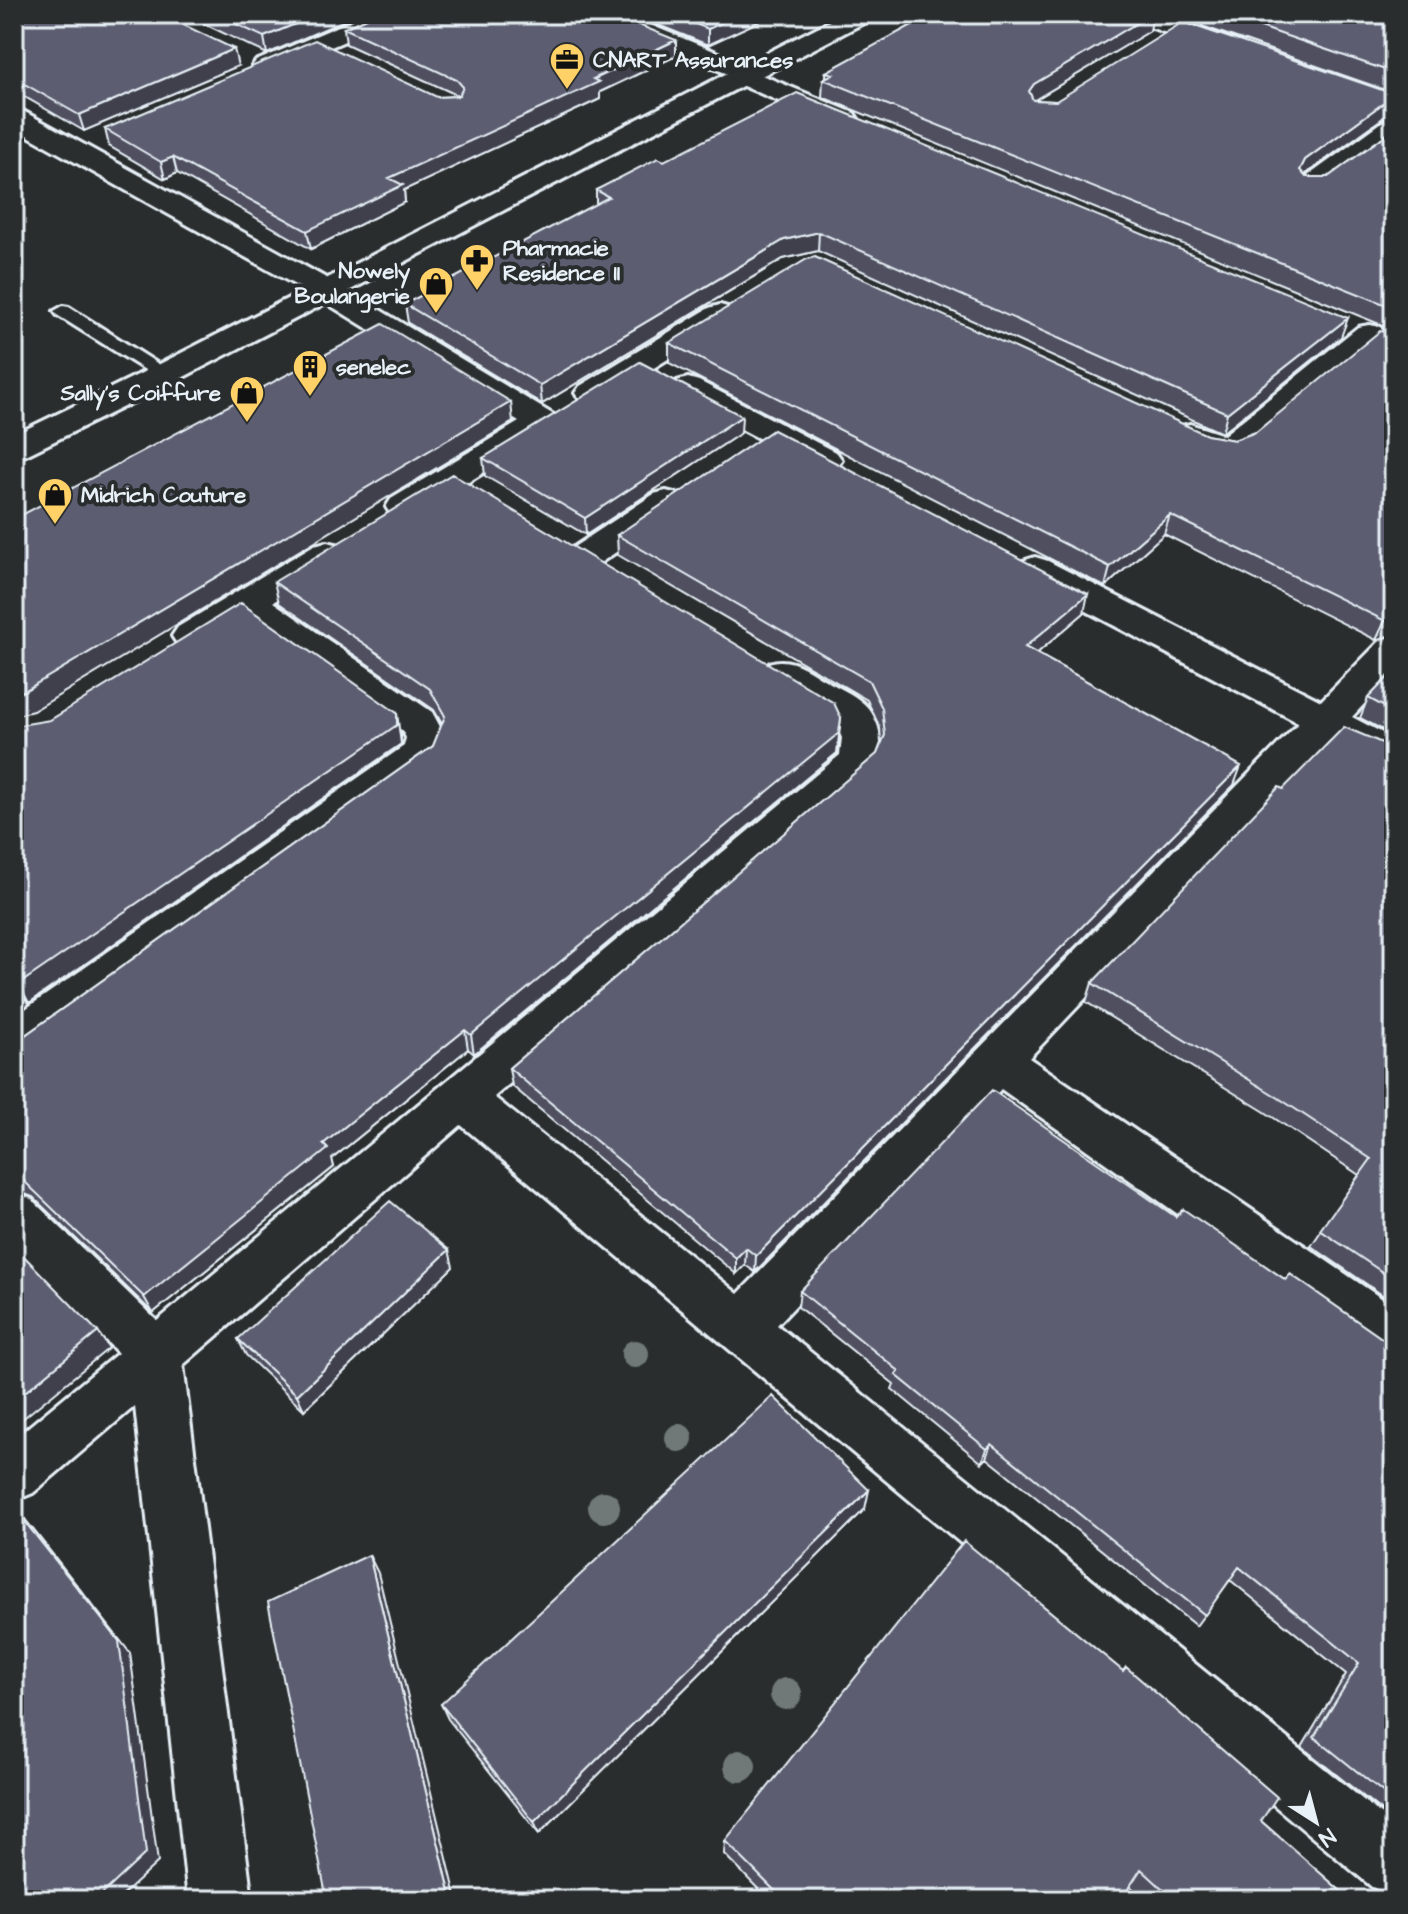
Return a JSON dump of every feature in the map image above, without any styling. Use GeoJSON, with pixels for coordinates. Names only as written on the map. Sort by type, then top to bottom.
{"type":"FeatureCollection","features":[{"type":"Feature","properties":{"kind":"street"},"geometry":{"type":"LineString","coordinates":[[238,66],[266,66],[388,14]]}},
{"type":"Feature","properties":{"kind":"street"},"geometry":{"type":"LineString","coordinates":[[602,14],[872,130]]}},
{"type":"Feature","properties":{"kind":"street"},"geometry":{"type":"LineString","coordinates":[[14,448],[165,374],[862,14]]}},
{"type":"Feature","properties":{"kind":"street"},"geometry":{"type":"LineString","coordinates":[[1135,14],[1248,53]]}},
{"type":"Feature","properties":{"kind":"street"},"geometry":{"type":"LineString","coordinates":[[1150,45],[1201,14]]}},
{"type":"Feature","properties":{"kind":"street"},"geometry":{"type":"LineString","coordinates":[[318,44],[344,56]]}},
{"type":"Feature","properties":{"kind":"street"},"geometry":{"type":"LineString","coordinates":[[14,117],[326,290],[542,422]]}},
{"type":"Feature","properties":{"kind":"street"},"geometry":{"type":"LineString","coordinates":[[1311,187],[1394,126]]}},
{"type":"Feature","properties":{"kind":"street"},"geometry":{"type":"LineString","coordinates":[[72,149],[100,137]]}},
{"type":"Feature","properties":{"kind":"street"},"geometry":{"type":"LineString","coordinates":[[158,656],[364,531],[468,484],[542,422],[743,300]]}},
{"type":"Feature","properties":{"kind":"street"},"geometry":{"type":"LineString","coordinates":[[1158,419],[1215,445],[1227,447],[1368,333]]}},
{"type":"Feature","properties":{"kind":"street"},"geometry":{"type":"LineString","coordinates":[[639,363],[758,440],[854,475]]}},
{"type":"Feature","properties":{"kind":"street"},"geometry":{"type":"LineString","coordinates":[[587,555],[692,484]]}},
{"type":"Feature","properties":{"kind":"street"},"geometry":{"type":"LineString","coordinates":[[1007,554],[1394,756]]}},
{"type":"Feature","properties":{"kind":"street"},"geometry":{"type":"LineString","coordinates":[[14,1041],[421,754],[426,738],[418,722],[248,602]]}},
{"type":"Feature","properties":{"kind":"street"},"geometry":{"type":"LineString","coordinates":[[740,1328],[1394,649]]}},
{"type":"Feature","properties":{"kind":"street"},"geometry":{"type":"LineString","coordinates":[[14,1474],[859,761],[862,738],[851,713],[759,658]]}},
{"type":"Feature","properties":{"kind":"street"},"geometry":{"type":"LineString","coordinates":[[997,1061],[1394,1337]]}},
{"type":"Feature","properties":{"kind":"street"},"geometry":{"type":"LineString","coordinates":[[461,1097],[1394,1865]]}},
{"type":"Feature","properties":{"kind":"street"},"geometry":{"type":"LineString","coordinates":[[14,1214],[155,1354],[208,1890]]}},
{"type":"Feature","properties":{"kind":"lane"},"geometry":{"type":"LineString","coordinates":[[63,311],[165,374]]}},
{"type":"Feature","properties":{"kind":"building"},"geometry":{"type":"Polygon","coordinates":[[[14,14],[161,14],[234,49],[79,115],[14,78],[14,14]]]}},
{"type":"Feature","properties":{"kind":"building"},"geometry":{"type":"Polygon","coordinates":[[[214,14],[319,14],[264,37],[214,14]]]}},
{"type":"Feature","properties":{"kind":"building"},"geometry":{"type":"Polygon","coordinates":[[[376,14],[612,14],[676,40],[593,79],[599,82],[389,178],[403,185],[307,231],[173,157],[161,162],[105,129],[315,40],[437,97],[459,96],[463,87],[457,80],[344,28],[376,14]]]}},
{"type":"Feature","properties":{"kind":"building"},"geometry":{"type":"Polygon","coordinates":[[[670,14],[740,14],[708,29],[670,14]]]}},
{"type":"Feature","properties":{"kind":"building"},"geometry":{"type":"Polygon","coordinates":[[[932,14],[1152,14],[1034,84],[1029,91],[1033,100],[1056,101],[1183,22],[1394,94],[1394,99],[1389,99],[1305,160],[1300,170],[1306,177],[1328,177],[1394,129],[1394,308],[823,79],[833,74],[826,72],[932,14]]]}},
{"type":"Feature","properties":{"kind":"building"},"geometry":{"type":"Polygon","coordinates":[[[1223,14],[1361,14],[1394,25],[1394,73],[1223,14]]]}},
{"type":"Feature","properties":{"kind":"building"},"geometry":{"type":"Polygon","coordinates":[[[797,93],[1348,318],[1227,413],[819,232],[784,240],[540,385],[405,304],[609,197],[596,190],[658,158],[664,161],[797,93]]]}},
{"type":"Feature","properties":{"kind":"building"},"geometry":{"type":"Polygon","coordinates":[[[815,257],[1207,435],[1234,440],[1256,432],[1380,331],[1394,334],[1394,618],[1385,621],[1170,515],[1110,567],[669,343],[815,257]]]}},
{"type":"Feature","properties":{"kind":"building"},"geometry":{"type":"Polygon","coordinates":[[[383,324],[511,402],[24,691],[14,694],[14,519],[383,324]]]}},
{"type":"Feature","properties":{"kind":"building"},"geometry":{"type":"Polygon","coordinates":[[[640,362],[742,416],[585,518],[483,458],[640,362]]]}},
{"type":"Feature","properties":{"kind":"building"},"geometry":{"type":"Polygon","coordinates":[[[773,430],[1088,594],[1025,647],[1241,766],[756,1256],[746,1248],[736,1258],[509,1068],[877,754],[885,735],[882,708],[869,681],[617,535],[773,430]]]}},
{"type":"Feature","properties":{"kind":"building"},"geometry":{"type":"Polygon","coordinates":[[[452,474],[834,703],[841,718],[839,733],[471,1035],[465,1030],[323,1144],[328,1149],[144,1297],[22,1179],[14,1176],[14,1040],[433,746],[445,716],[430,689],[274,582],[452,474]]]}},
{"type":"Feature","properties":{"kind":"building"},"geometry":{"type":"Polygon","coordinates":[[[241,603],[397,713],[397,725],[19,984],[14,979],[14,726],[50,720],[241,603]]]}},
{"type":"Feature","properties":{"kind":"building"},"geometry":{"type":"Polygon","coordinates":[[[1394,671],[1394,712],[1368,698],[1394,671]]]}},
{"type":"Feature","properties":{"kind":"building"},"geometry":{"type":"Polygon","coordinates":[[[1344,727],[1394,748],[1394,1280],[1320,1230],[1371,1159],[1092,983],[1279,787],[1283,789],[1344,727]]]}},
{"type":"Feature","properties":{"kind":"building"},"geometry":{"type":"Polygon","coordinates":[[[992,1090],[1176,1217],[1183,1209],[1286,1280],[1290,1274],[1394,1344],[1394,1801],[1314,1737],[1359,1663],[1239,1567],[1205,1615],[992,1444],[987,1449],[896,1375],[899,1371],[800,1291],[992,1090]]]}},
{"type":"Feature","properties":{"kind":"building"},"geometry":{"type":"Polygon","coordinates":[[[390,1201],[449,1250],[297,1395],[238,1339],[390,1201]]]}},
{"type":"Feature","properties":{"kind":"building"},"geometry":{"type":"Polygon","coordinates":[[[14,1246],[98,1332],[14,1401],[14,1246]]]}},
{"type":"Feature","properties":{"kind":"building"},"geometry":{"type":"Polygon","coordinates":[[[773,1396],[869,1490],[534,1822],[441,1704],[773,1396]]]}},
{"type":"Feature","properties":{"kind":"building"},"geometry":{"type":"Polygon","coordinates":[[[14,1508],[119,1641],[146,1853],[96,1900],[14,1900],[14,1508]]]}},
{"type":"Feature","properties":{"kind":"building"},"geometry":{"type":"Polygon","coordinates":[[[964,1541],[1123,1671],[1126,1667],[1277,1797],[1261,1821],[1351,1900],[1175,1900],[1141,1869],[1121,1900],[784,1900],[725,1841],[964,1541]]]}},
{"type":"Feature","properties":{"kind":"building"},"geometry":{"type":"Polygon","coordinates":[[[369,1555],[452,1900],[327,1900],[268,1602],[369,1555]]]}},
{"type":"Feature","properties":{"kind":"place","name":"CNART Assurances"},"geometry":{"type":"Point","coordinates":[567,91]}},
{"type":"Feature","properties":{"kind":"place","name":"Pharmacie Residence II"},"geometry":{"type":"Point","coordinates":[477,292]}},
{"type":"Feature","properties":{"kind":"place","name":"Nowely Boulangerie"},"geometry":{"type":"Point","coordinates":[436,315]}},
{"type":"Feature","properties":{"kind":"place","name":"senelec"},"geometry":{"type":"Point","coordinates":[310,398]}},
{"type":"Feature","properties":{"kind":"place","name":"Sally's Coiffure"},"geometry":{"type":"Point","coordinates":[247,424]}},
{"type":"Feature","properties":{"kind":"place","name":"Midrich Couture"},"geometry":{"type":"Point","coordinates":[55,526]}}]}
